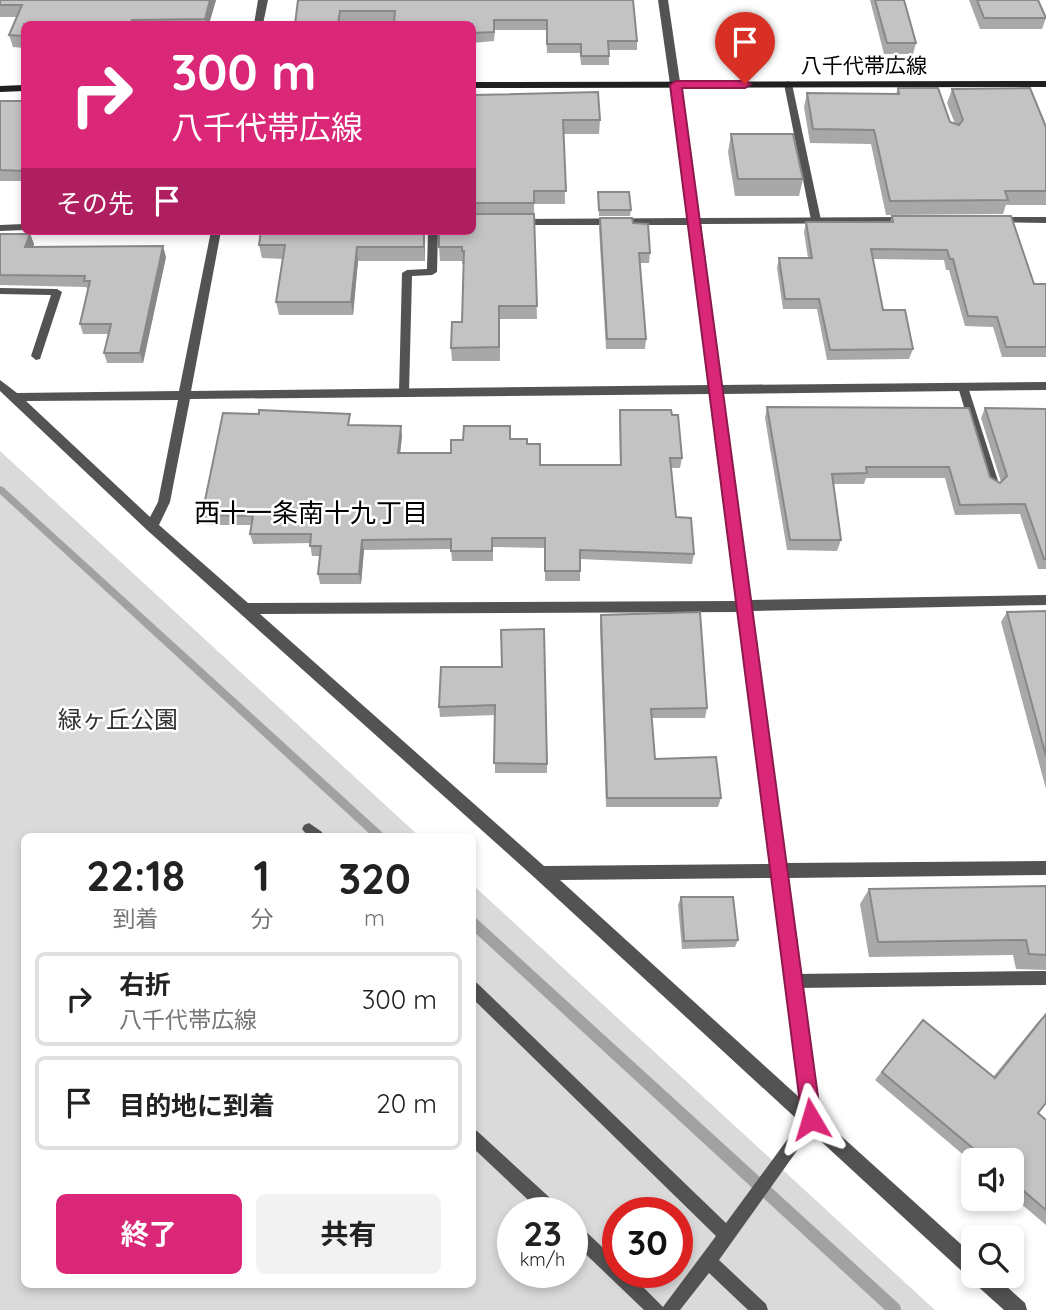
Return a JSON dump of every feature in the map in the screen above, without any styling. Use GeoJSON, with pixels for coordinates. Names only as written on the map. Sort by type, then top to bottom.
{"type":"FeatureCollection","features":[{"type":"Feature","properties":{"kind":"main road","name":"八千代帯広線"},"geometry":{"type":"LineString","coordinates":[[476,85],[1046,84]]}},
{"type":"Feature","properties":{"kind":"main road"},"geometry":{"type":"LineString","coordinates":[[0,89],[21,89]]}},
{"type":"Feature","properties":{"kind":"street"},"geometry":{"type":"LineString","coordinates":[[259,21],[263,0]]}},
{"type":"Feature","properties":{"kind":"street"},"geometry":{"type":"LineString","coordinates":[[663,0],[695,220],[811,1119]]}},
{"type":"Feature","properties":{"kind":"street"},"geometry":{"type":"LineString","coordinates":[[500,222],[925,220]]}},
{"type":"Feature","properties":{"kind":"street"},"geometry":{"type":"LineString","coordinates":[[978,220],[1046,220]]}},
{"type":"Feature","properties":{"kind":"street"},"geometry":{"type":"LineString","coordinates":[[0,228],[21,227]]}},
{"type":"Feature","properties":{"kind":"street"},"geometry":{"type":"LineString","coordinates":[[152,526],[164,502],[215,235]]}},
{"type":"Feature","properties":{"kind":"street"},"geometry":{"type":"LineString","coordinates":[[0,384],[152,526],[541,873],[961,1257]]}},
{"type":"Feature","properties":{"kind":"street"},"geometry":{"type":"LineString","coordinates":[[15,397],[1046,386]]}},
{"type":"Feature","properties":{"kind":"street"},"geometry":{"type":"LineString","coordinates":[[248,609],[743,606],[1046,600]]}},
{"type":"Feature","properties":{"kind":"street"},"geometry":{"type":"LineString","coordinates":[[541,873],[1046,868]]}},
{"type":"Feature","properties":{"kind":"street"},"geometry":{"type":"LineString","coordinates":[[994,1288],[1018,1310]]}},
{"type":"Feature","properties":{"kind":"lane"},"geometry":{"type":"LineString","coordinates":[[788,84],[817,220]]}},
{"type":"Feature","properties":{"kind":"lane"},"geometry":{"type":"LineString","coordinates":[[934,84],[939,97]]}},
{"type":"Feature","properties":{"kind":"lane"},"geometry":{"type":"LineString","coordinates":[[404,393],[407,273],[432,272],[433,235]]}},
{"type":"Feature","properties":{"kind":"lane"},"geometry":{"type":"LineString","coordinates":[[0,291],[57,292],[36,356]]}},
{"type":"Feature","properties":{"kind":"lane"},"geometry":{"type":"LineString","coordinates":[[963,387],[994,487]]}},
{"type":"Feature","properties":{"kind":"lane"},"geometry":{"type":"LineString","coordinates":[[795,981],[1046,978]]}},
{"type":"Feature","properties":{"kind":"lane"},"geometry":{"type":"LineString","coordinates":[[476,992],[727,1237]]}},
{"type":"Feature","properties":{"kind":"lane"},"geometry":{"type":"LineString","coordinates":[[670,1310],[727,1237],[811,1119]]}},
{"type":"Feature","properties":{"kind":"lane"},"geometry":{"type":"LineString","coordinates":[[476,1140],[537,1197]]}},
{"type":"Feature","properties":{"kind":"lane"},"geometry":{"type":"LineString","coordinates":[[588,1245],[656,1310]]}},
{"type":"Feature","properties":{"kind":"lane"},"geometry":{"type":"LineString","coordinates":[[708,1261],[760,1310]]}},
{"type":"Feature","properties":{"kind":"green space","name":"緑ヶ丘公園"},"geometry":{"type":"Polygon","coordinates":[[[0,451],[416,833],[21,833],[21,1288],[476,1288],[476,888],[935,1310],[0,1310],[0,451]]]}},
{"type":"Feature","properties":{"kind":"building"},"geometry":{"type":"Polygon","coordinates":[[[0,0],[210,0],[205,19],[21,21],[21,36],[9,35],[22,5],[0,5],[0,0]]]}},
{"type":"Feature","properties":{"kind":"building"},"geometry":{"type":"Polygon","coordinates":[[[298,0],[633,0],[637,41],[608,41],[609,56],[581,56],[581,44],[547,44],[547,20],[494,20],[494,32],[476,33],[476,21],[394,21],[395,11],[340,11],[338,21],[295,21],[298,0]]]}},
{"type":"Feature","properties":{"kind":"building"},"geometry":{"type":"Polygon","coordinates":[[[875,0],[904,0],[916,43],[887,43],[875,0]]]}},
{"type":"Feature","properties":{"kind":"building"},"geometry":{"type":"Polygon","coordinates":[[[977,0],[1038,0],[1046,18],[984,18],[977,0]]]}},
{"type":"Feature","properties":{"kind":"building"},"geometry":{"type":"Polygon","coordinates":[[[898,88],[938,88],[950,122],[959,125],[963,120],[952,89],[1030,88],[1046,127],[1046,191],[1005,191],[1008,200],[890,201],[874,130],[813,129],[807,93],[899,94],[898,88]]]}},
{"type":"Feature","properties":{"kind":"building"},"geometry":{"type":"Polygon","coordinates":[[[598,92],[600,120],[563,120],[566,191],[534,191],[534,203],[476,203],[476,95],[598,92]]]}},
{"type":"Feature","properties":{"kind":"building"},"geometry":{"type":"Polygon","coordinates":[[[0,101],[21,101],[21,171],[0,170],[0,101]]]}},
{"type":"Feature","properties":{"kind":"building"},"geometry":{"type":"Polygon","coordinates":[[[731,134],[793,134],[803,179],[738,179],[731,134]]]}},
{"type":"Feature","properties":{"kind":"building"},"geometry":{"type":"Polygon","coordinates":[[[598,192],[629,192],[631,210],[599,210],[598,192]]]}},
{"type":"Feature","properties":{"kind":"building"},"geometry":{"type":"Polygon","coordinates":[[[476,214],[534,214],[537,306],[499,306],[499,347],[451,348],[452,322],[462,322],[464,251],[462,247],[439,247],[439,235],[476,235],[476,214]]]}},
{"type":"Feature","properties":{"kind":"building"},"geometry":{"type":"Polygon","coordinates":[[[892,216],[1011,216],[1034,284],[1046,284],[1046,347],[1006,347],[997,317],[968,316],[953,259],[950,259],[947,250],[871,249],[883,310],[905,310],[913,349],[830,350],[819,299],[785,299],[779,258],[812,258],[806,222],[893,222],[892,216]]]}},
{"type":"Feature","properties":{"kind":"building"},"geometry":{"type":"Polygon","coordinates":[[[600,218],[632,218],[633,223],[648,224],[650,253],[639,253],[646,339],[607,339],[600,218]]]}},
{"type":"Feature","properties":{"kind":"building"},"geometry":{"type":"Polygon","coordinates":[[[0,234],[30,235],[25,247],[163,246],[140,353],[104,353],[111,324],[80,324],[90,281],[84,281],[85,276],[0,275],[0,234]]]}},
{"type":"Feature","properties":{"kind":"building"},"geometry":{"type":"Polygon","coordinates":[[[260,235],[424,235],[424,247],[357,247],[351,302],[276,302],[285,245],[259,245],[260,235]]]}},
{"type":"Feature","properties":{"kind":"building"},"geometry":{"type":"Polygon","coordinates":[[[767,407],[969,408],[990,477],[1000,483],[1007,476],[985,408],[1046,409],[1046,559],[1025,504],[960,505],[949,467],[866,467],[867,473],[832,474],[841,540],[790,540],[767,407]]]}},
{"type":"Feature","properties":{"kind":"building"},"geometry":{"type":"Polygon","coordinates":[[[259,410],[350,414],[348,425],[401,426],[398,453],[451,453],[451,440],[463,440],[464,426],[510,426],[510,439],[527,439],[527,444],[540,444],[540,465],[621,465],[620,410],[671,410],[672,415],[678,415],[682,458],[670,458],[676,517],[691,518],[694,554],[580,550],[580,571],[545,571],[545,538],[492,538],[492,551],[451,551],[451,539],[362,540],[359,574],[318,574],[321,546],[310,546],[311,534],[250,534],[253,516],[202,515],[223,413],[259,414],[259,410]]]}},
{"type":"Feature","properties":{"kind":"building"},"geometry":{"type":"Polygon","coordinates":[[[1046,611],[1046,756],[1007,612],[1046,611]]]}},
{"type":"Feature","properties":{"kind":"building"},"geometry":{"type":"Polygon","coordinates":[[[700,612],[707,708],[651,709],[655,759],[716,757],[721,798],[607,798],[601,615],[700,612]]]}},
{"type":"Feature","properties":{"kind":"building"},"geometry":{"type":"Polygon","coordinates":[[[544,629],[547,764],[494,763],[495,705],[439,707],[441,667],[502,667],[501,630],[544,629]]]}},
{"type":"Feature","properties":{"kind":"building"},"geometry":{"type":"Polygon","coordinates":[[[1046,886],[1046,955],[1029,954],[1026,940],[878,942],[869,889],[1046,886]]]}},
{"type":"Feature","properties":{"kind":"building"},"geometry":{"type":"Polygon","coordinates":[[[681,897],[733,897],[738,940],[684,941],[681,897]]]}},
{"type":"Feature","properties":{"kind":"building"},"geometry":{"type":"Polygon","coordinates":[[[1046,1014],[1046,1103],[1038,1113],[1046,1120],[1046,1210],[1024,1191],[1024,1148],[973,1148],[882,1072],[923,1020],[995,1078],[1046,1014]]]}},
{"type":"Feature","properties":{"kind":"waterway"},"geometry":{"type":"LineString","coordinates":[[0,489],[376,833]]}},
{"type":"Feature","properties":{"kind":"waterway"},"geometry":{"type":"LineString","coordinates":[[476,926],[895,1310]]}},
{"type":"Feature","properties":{"kind":"district","name":"西十一条南十九丁目"},"geometry":{"type":"Point","coordinates":[311,512]}},
{"type":"Feature","properties":{"kind":"route"},"geometry":{"type":"LineString","coordinates":[[745,84],[676,85],[811,1119]]}}]}
